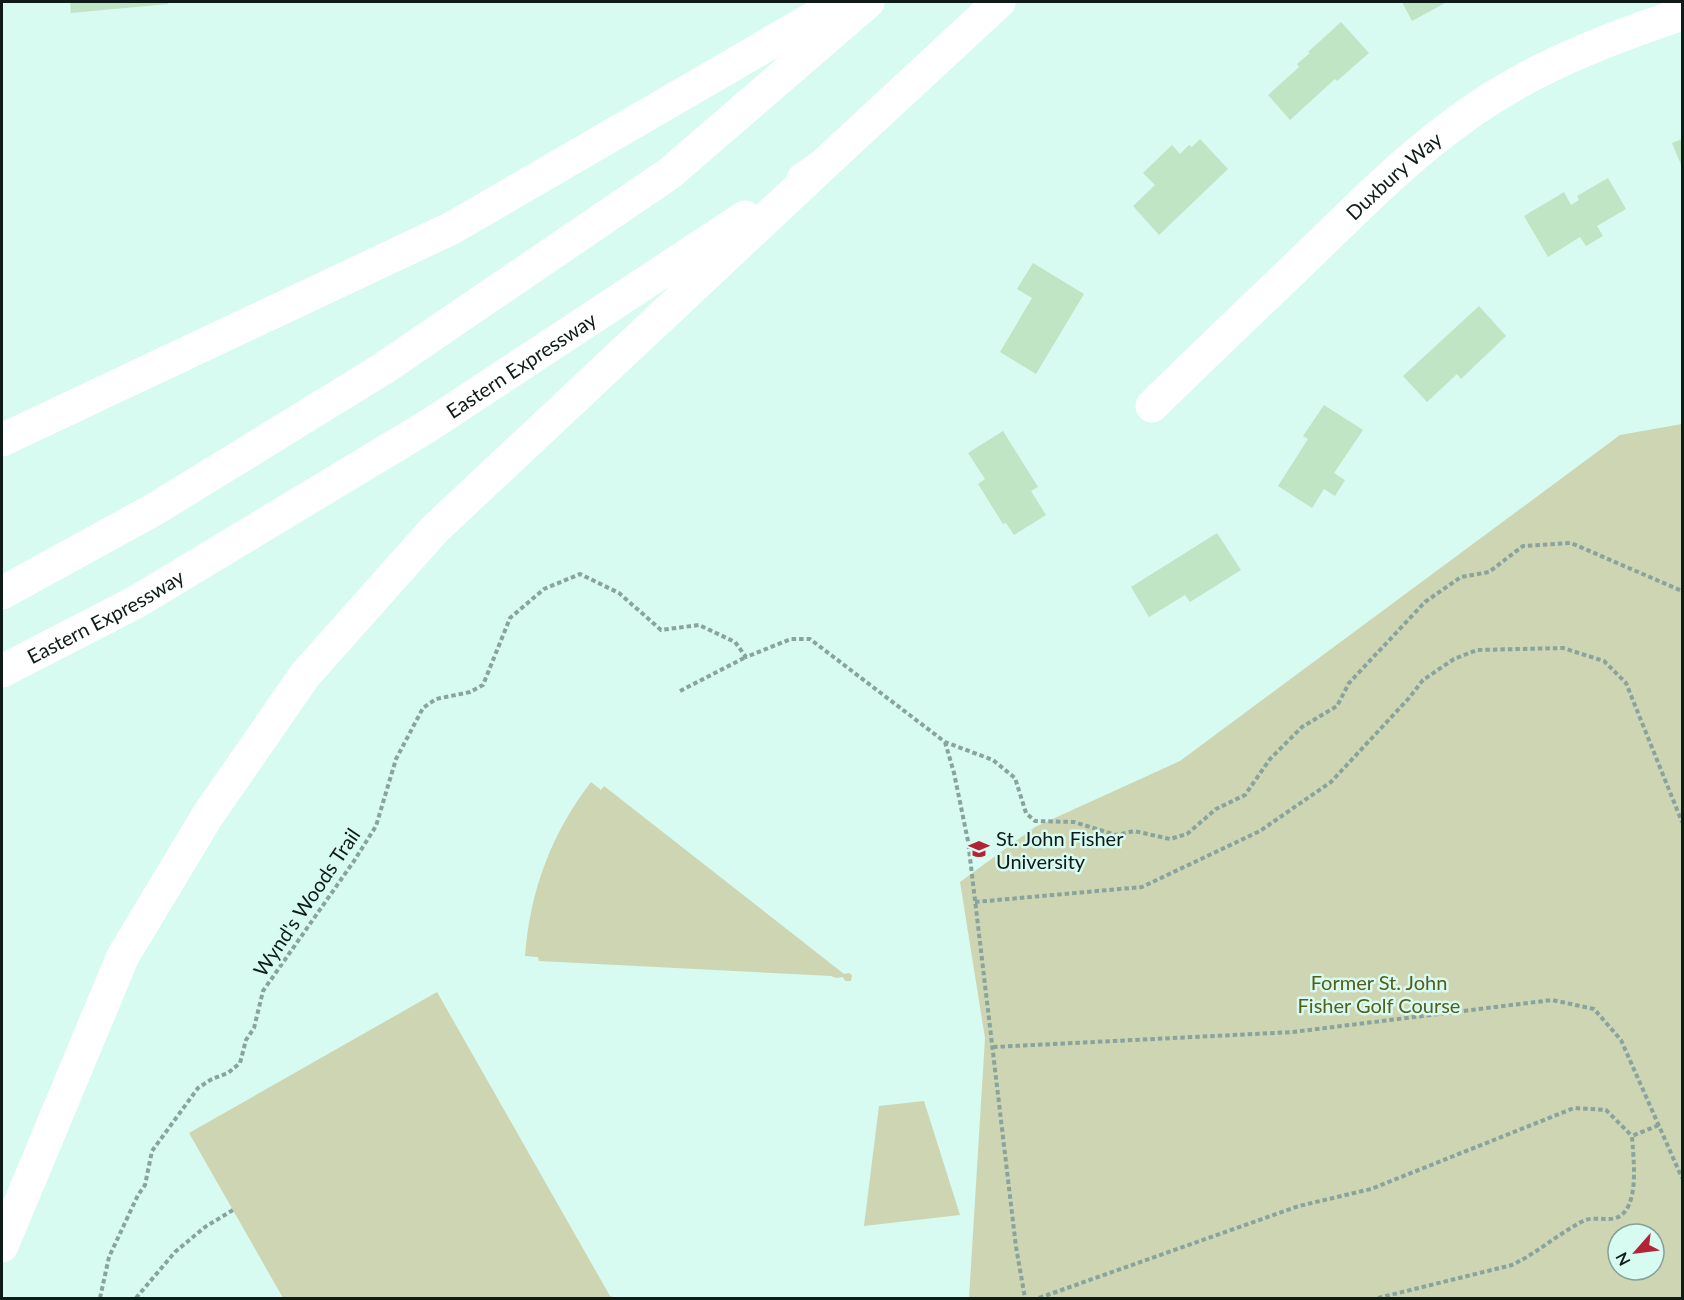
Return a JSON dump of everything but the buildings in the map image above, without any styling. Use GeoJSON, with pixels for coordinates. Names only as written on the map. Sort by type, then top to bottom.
{"type":"FeatureCollection","features":[{"type":"Feature","properties":{"kind":"main road"},"geometry":{"type":"LineString","coordinates":[[2,440],[452,228],[841,2]]}},
{"type":"Feature","properties":{"kind":"main road"},"geometry":{"type":"LineString","coordinates":[[2,594],[156,509],[384,368],[670,173],[868,2]]}},
{"type":"Feature","properties":{"kind":"main road","name":"Eastern Expressway"},"geometry":{"type":"LineString","coordinates":[[2,671],[136,602],[428,426],[820,167],[999,2]]}},
{"type":"Feature","properties":{"kind":"main road","name":"Duxbury Way"},"geometry":{"type":"LineString","coordinates":[[1152,406],[1393,173],[1445,131],[1492,98],[1547,68],[1635,29],[1683,14]]}},
{"type":"Feature","properties":{"kind":"main road"},"geometry":{"type":"LineString","coordinates":[[2,1246],[123,956],[208,815],[305,675],[434,530],[820,167]]}},
{"type":"Feature","properties":{"kind":"path"},"geometry":{"type":"LineString","coordinates":[[680,691],[746,657],[791,639],[810,639],[945,742],[993,760],[1015,778],[1026,813],[1035,821],[1074,822],[1116,836],[1134,831],[1170,839],[1187,834],[1216,809],[1245,795],[1270,759],[1302,727],[1337,706],[1349,683],[1425,602],[1461,577],[1489,572],[1523,546],[1571,543],[1683,591]]}},
{"type":"Feature","properties":{"kind":"path","name":"Wynd's Woods Trail"},"geometry":{"type":"LineString","coordinates":[[100,1299],[109,1257],[138,1195],[146,1185],[152,1151],[198,1088],[228,1073],[240,1063],[246,1040],[254,1028],[263,991],[376,826],[396,759],[423,708],[436,699],[470,692],[483,685],[510,618],[544,589],[580,574],[619,593],[661,630],[699,625],[735,642],[746,657]]}},
{"type":"Feature","properties":{"kind":"path"},"geometry":{"type":"LineString","coordinates":[[975,902],[1142,887],[1260,831],[1331,782],[1423,680],[1454,658],[1477,650],[1563,648],[1604,661],[1626,683],[1683,822]]}},
{"type":"Feature","properties":{"kind":"path"},"geometry":{"type":"LineString","coordinates":[[945,742],[968,841],[1016,1247],[1025,1299]]}},
{"type":"Feature","properties":{"kind":"path"},"geometry":{"type":"LineString","coordinates":[[993,1047],[1293,1032],[1552,1000],[1594,1009],[1621,1040],[1683,1178]]}},
{"type":"Feature","properties":{"kind":"path"},"geometry":{"type":"LineString","coordinates":[[1039,1299],[1299,1206],[1371,1189],[1574,1108],[1606,1110],[1632,1136],[1635,1183],[1628,1208],[1617,1218],[1587,1219],[1556,1237],[1530,1257],[1512,1265],[1378,1299]]}},
{"type":"Feature","properties":{"kind":"path"},"geometry":{"type":"LineString","coordinates":[[1632,1136],[1659,1125]]}},
{"type":"Feature","properties":{"kind":"path"},"geometry":{"type":"LineString","coordinates":[[136,1299],[175,1252],[205,1227],[233,1210]]}},
{"type":"Feature","properties":{"kind":"green space","name":"Former St. John Fisher Golf Course"},"geometry":{"type":"Polygon","coordinates":[[[1682,424],[1682,1298],[969,1298],[985,1038],[960,882],[1035,827],[1180,761],[1620,435],[1682,424]]]}},
{"type":"Feature","properties":{"kind":"green space"},"geometry":{"type":"Polygon","coordinates":[[[591,782],[601,790],[604,786],[844,974],[852,975],[851,981],[845,981],[843,977],[831,976],[539,961],[538,957],[525,956],[532,909],[545,864],[565,822],[591,782]]]}},
{"type":"Feature","properties":{"kind":"green space"},"geometry":{"type":"Polygon","coordinates":[[[437,992],[610,1296],[615,1298],[283,1298],[189,1133],[437,992]]]}},
{"type":"Feature","properties":{"kind":"green space"},"geometry":{"type":"Polygon","coordinates":[[[924,1101],[960,1215],[864,1226],[879,1106],[924,1101]]]}},
{"type":"Feature","properties":{"kind":"place","name":"St. John Fisher University"},"geometry":{"type":"Point","coordinates":[979,849]}}]}
